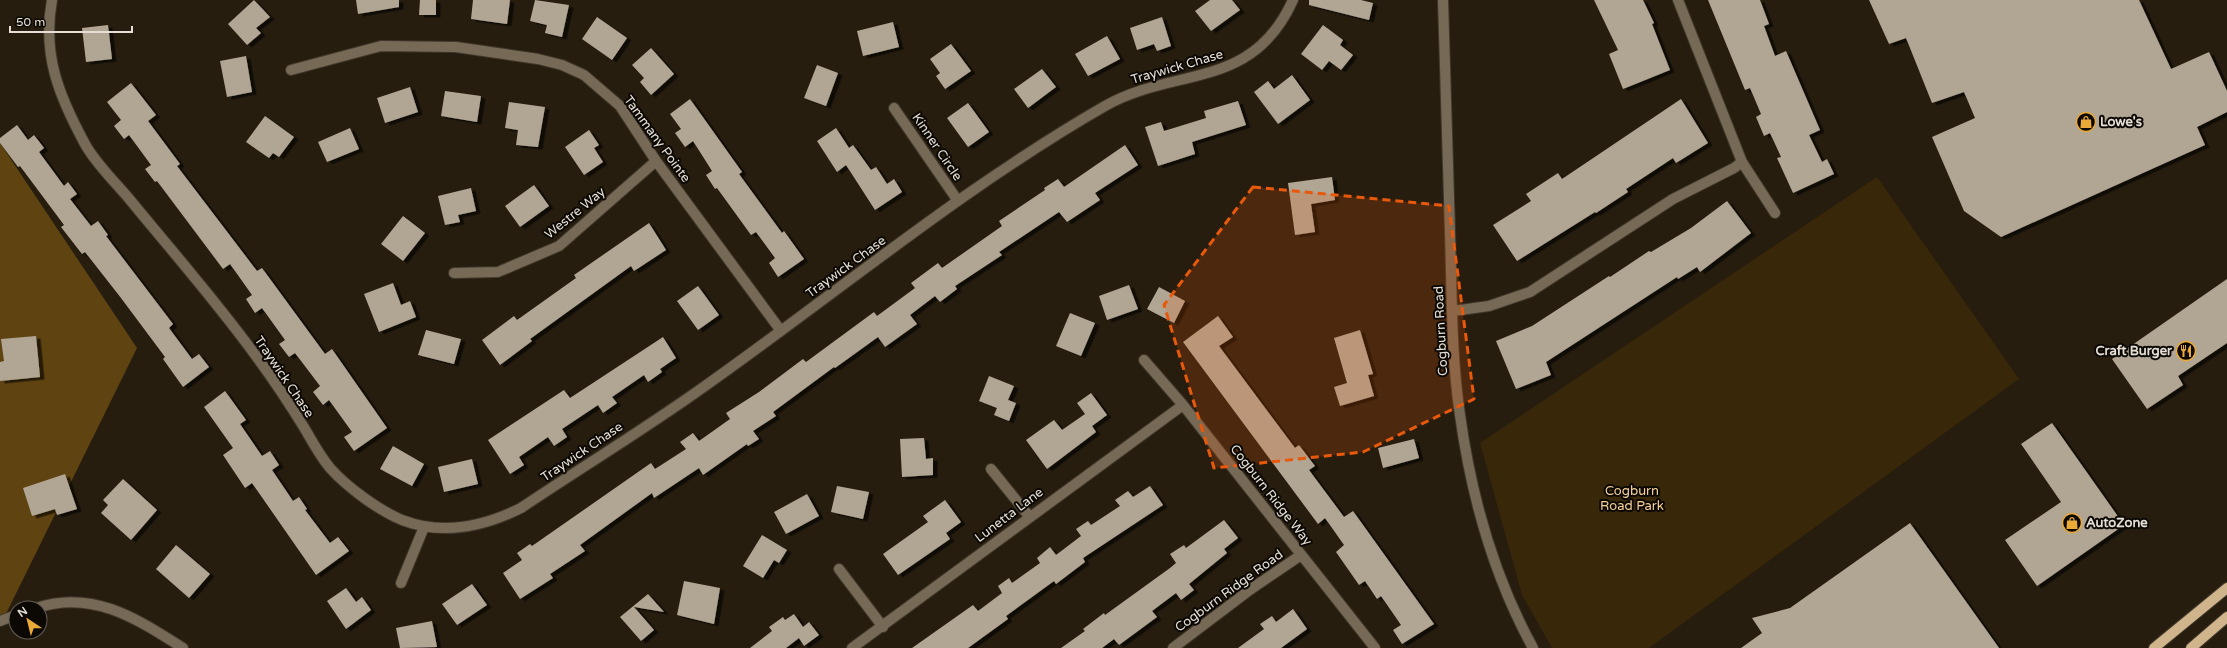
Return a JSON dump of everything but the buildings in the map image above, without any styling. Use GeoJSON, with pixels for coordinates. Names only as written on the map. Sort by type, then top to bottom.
{"type":"FeatureCollection","features":[{"type":"Feature","properties":{"kind":"main road"},"geometry":{"type":"LineString","coordinates":[[2154,648],[2227,588]]}},
{"type":"Feature","properties":{"kind":"main road"},"geometry":{"type":"LineString","coordinates":[[2191,648],[2227,617]]}},
{"type":"Feature","properties":{"kind":"street","name":"Traywick Chase"},"geometry":{"type":"LineString","coordinates":[[52,0],[48,34],[50,59],[66,105],[86,146],[254,352],[316,450],[331,469],[348,486],[401,520],[424,527],[448,529],[472,527],[496,520],[521,508],[704,387],[980,185],[1106,106],[1151,87],[1205,75],[1228,67],[1249,55],[1275,33],[1293,0]]}},
{"type":"Feature","properties":{"kind":"street","name":"Cogburn Road"},"geometry":{"type":"LineString","coordinates":[[1443,0],[1453,311],[1460,414],[1470,474],[1486,533],[1507,590],[1533,648]]}},
{"type":"Feature","properties":{"kind":"street"},"geometry":{"type":"LineString","coordinates":[[1678,0],[1742,162],[1774,214]]}},
{"type":"Feature","properties":{"kind":"street","name":"Tammany Pointe"},"geometry":{"type":"LineString","coordinates":[[291,70],[381,46],[456,47],[556,64],[584,75],[620,106],[656,161],[781,331]]}},
{"type":"Feature","properties":{"kind":"street","name":"Kinner Circle"},"geometry":{"type":"LineString","coordinates":[[894,108],[958,201]]}},
{"type":"Feature","properties":{"kind":"street","name":"Westre Way"},"geometry":{"type":"LineString","coordinates":[[454,273],[498,272],[559,246],[656,161]]}},
{"type":"Feature","properties":{"kind":"street"},"geometry":{"type":"LineString","coordinates":[[1453,311],[1489,306],[1530,292],[1673,199],[1734,168],[1742,162]]}},
{"type":"Feature","properties":{"kind":"street","name":"Cogburn Ridge Way"},"geometry":{"type":"LineString","coordinates":[[1144,360],[1183,405],[1375,648]]}},
{"type":"Feature","properties":{"kind":"street","name":"Lunetta Lane"},"geometry":{"type":"LineString","coordinates":[[852,648],[1029,516],[1183,405]]}},
{"type":"Feature","properties":{"kind":"street"},"geometry":{"type":"LineString","coordinates":[[991,469],[1029,516]]}},
{"type":"Feature","properties":{"kind":"street"},"geometry":{"type":"LineString","coordinates":[[401,583],[424,527]]}},
{"type":"Feature","properties":{"kind":"street","name":"Cogburn Ridge Road"},"geometry":{"type":"LineString","coordinates":[[1173,648],[1251,589],[1301,554]]}},
{"type":"Feature","properties":{"kind":"street"},"geometry":{"type":"LineString","coordinates":[[839,569],[882,627]]}},
{"type":"Feature","properties":{"kind":"street"},"geometry":{"type":"LineString","coordinates":[[48,604],[76,602],[100,605],[132,616],[184,648]]}},
{"type":"Feature","properties":{"kind":"highlighted area"},"geometry":{"type":"Polygon","coordinates":[[[1253,187],[1449,206],[1474,399],[1363,452],[1214,468],[1164,305],[1253,187]]]}},
{"type":"Feature","properties":{"kind":"green space","name":"Cogburn Road Park"},"geometry":{"type":"Polygon","coordinates":[[[1877,177],[2019,379],[1649,648],[1552,648],[1522,595],[1480,443],[1877,177]]]}},
{"type":"Feature","properties":{"kind":"shaded area"},"geometry":{"type":"Polygon","coordinates":[[[0,143],[137,348],[13,600],[8,600],[8,610],[0,626],[0,143]]]}},
{"type":"Feature","properties":{"kind":"place","name":"Lowe's"},"geometry":{"type":"Point","coordinates":[2086,122]}},
{"type":"Feature","properties":{"kind":"place","name":"Craft Burger"},"geometry":{"type":"Point","coordinates":[2186,351]}},
{"type":"Feature","properties":{"kind":"place","name":"AutoZone"},"geometry":{"type":"Point","coordinates":[2072,523]}}]}
